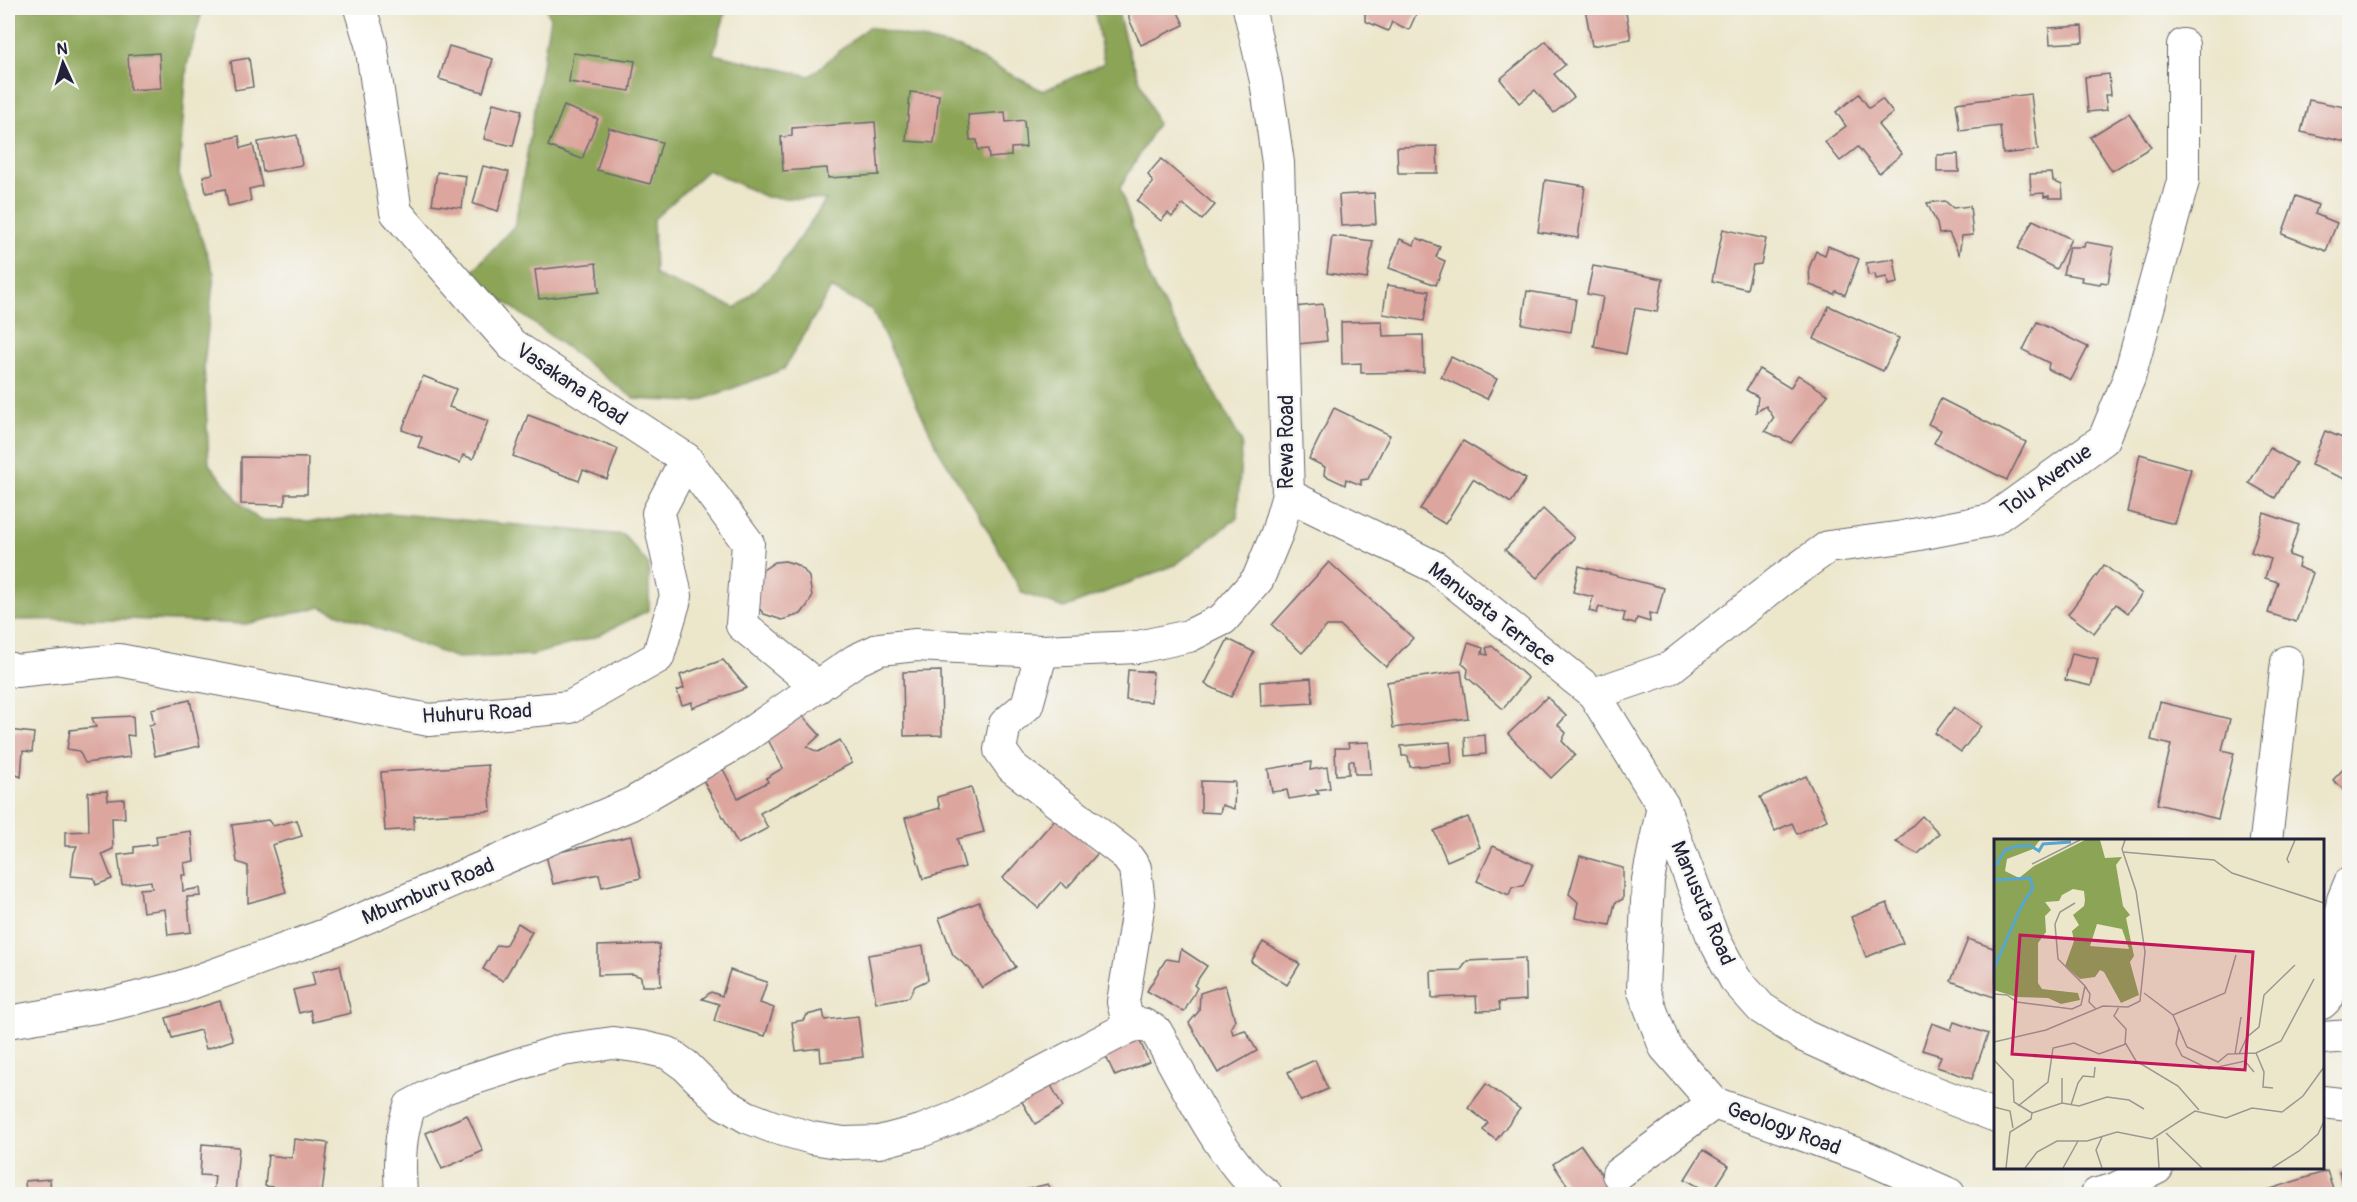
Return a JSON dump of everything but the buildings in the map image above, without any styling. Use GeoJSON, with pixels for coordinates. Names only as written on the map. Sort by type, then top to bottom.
{"type":"FeatureCollection","features":[{"type":"Feature","properties":{"kind":"street","name":"Vasakana Road"},"geometry":{"type":"LineString","coordinates":[[360,8],[371,44],[396,212],[512,345],[686,459],[748,543],[742,625],[818,687]]}},
{"type":"Feature","properties":{"kind":"street","name":"Rewa Road"},"geometry":{"type":"LineString","coordinates":[[818,687],[856,660],[880,649],[916,645],[1042,651],[1138,647],[1189,636],[1223,619],[1258,579],[1277,532],[1288,495],[1278,163],[1266,81],[1249,8]]}},
{"type":"Feature","properties":{"kind":"street","name":"Tolu Avenue"},"geometry":{"type":"LineString","coordinates":[[1594,694],[1670,668],[1779,582],[1828,547],[1903,537],[1992,520],[2104,439],[2130,378],[2183,181],[2183,45]]}},
{"type":"Feature","properties":{"kind":"street","name":"Huhuru Road"},"geometry":{"type":"LineString","coordinates":[[8,668],[16,671],[119,660],[429,720],[570,707],[658,657],[676,596],[658,513],[686,459]]}},
{"type":"Feature","properties":{"kind":"street","name":"Manusata Terrace"},"geometry":{"type":"LineString","coordinates":[[1288,495],[1435,567],[1594,694]]}},
{"type":"Feature","properties":{"kind":"street"},"geometry":{"type":"LineString","coordinates":[[1042,651],[1027,705],[1005,724],[1000,750],[1012,767],[1125,854],[1135,868],[1139,903],[1123,1002],[1129,1027]]}},
{"type":"Feature","properties":{"kind":"street"},"geometry":{"type":"LineString","coordinates":[[2266,839],[2287,662]]}},
{"type":"Feature","properties":{"kind":"street","name":"Mbumburu Road"},"geometry":{"type":"LineString","coordinates":[[8,1022],[108,1005],[180,987],[325,935],[631,804],[733,746],[818,687]]}},
{"type":"Feature","properties":{"kind":"street","name":"Manusuta Road"},"geometry":{"type":"LineString","coordinates":[[1594,694],[1663,806],[1712,935],[1735,979],[1761,1008],[1804,1036],[1890,1075],[1994,1116]]}},
{"type":"Feature","properties":{"kind":"street","name":"Geology Road"},"geometry":{"type":"LineString","coordinates":[[1663,806],[1647,880],[1643,988],[1665,1047],[1714,1103],[1868,1158],[1948,1194]]}},
{"type":"Feature","properties":{"kind":"street"},"geometry":{"type":"LineString","coordinates":[[2324,1001],[2328,997],[2343,900],[2349,883]]}},
{"type":"Feature","properties":{"kind":"street"},"geometry":{"type":"LineString","coordinates":[[401,1194],[400,1146],[403,1126],[410,1106],[444,1088],[552,1054],[613,1043],[668,1053],[686,1066],[723,1103],[747,1117],[812,1138],[844,1143],[879,1142],[921,1131],[957,1117],[1129,1027],[1142,1024],[1156,1031],[1217,1136],[1252,1185],[1266,1194]]}},
{"type":"Feature","properties":{"kind":"street"},"geometry":{"type":"LineString","coordinates":[[2324,1038],[2349,1036]]}},
{"type":"Feature","properties":{"kind":"street"},"geometry":{"type":"LineString","coordinates":[[2324,1102],[2349,1105]]}},
{"type":"Feature","properties":{"kind":"street"},"geometry":{"type":"LineString","coordinates":[[1618,1174],[1714,1103]]}},
{"type":"Feature","properties":{"kind":"street"},"geometry":{"type":"LineString","coordinates":[[2097,1194],[2113,1190],[2153,1169]]}},
{"type":"Feature","properties":{"kind":"green space"},"geometry":{"type":"Polygon","coordinates":[[[8,8],[203,8],[187,65],[179,175],[214,274],[204,365],[209,464],[241,504],[259,520],[324,521],[388,513],[624,535],[649,565],[649,610],[595,637],[532,655],[457,658],[320,607],[246,624],[126,619],[8,620],[8,8]]]}},
{"type":"Feature","properties":{"kind":"green space"},"geometry":{"type":"Polygon","coordinates":[[[546,8],[727,8],[713,54],[810,76],[868,27],[960,48],[1043,91],[1104,63],[1094,8],[1117,8],[1127,47],[1157,124],[1120,188],[1150,281],[1242,443],[1237,518],[1175,565],[1064,608],[1022,593],[983,522],[939,451],[872,310],[831,288],[784,369],[696,402],[635,399],[469,275],[515,225],[550,18],[546,8]],[[708,170],[653,220],[655,275],[736,308],[777,270],[826,200],[766,197],[708,170]]]}}]}
